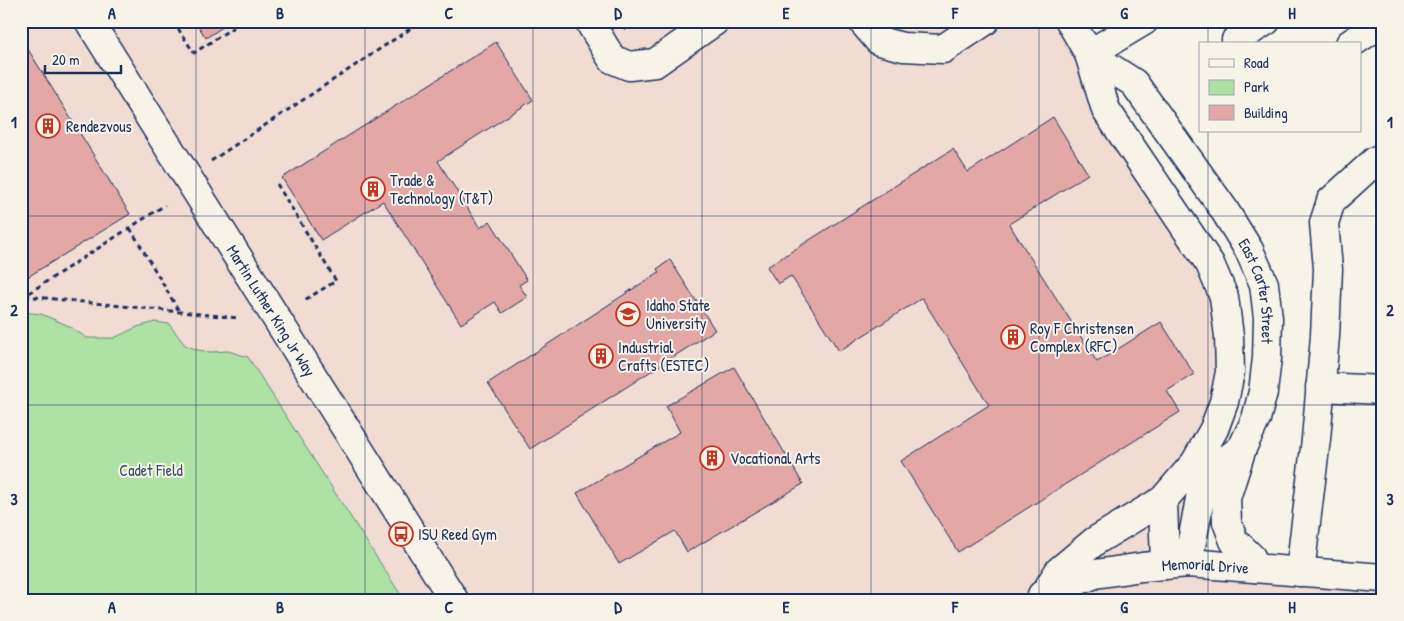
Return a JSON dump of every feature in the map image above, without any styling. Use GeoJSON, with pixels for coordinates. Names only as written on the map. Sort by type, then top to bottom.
{"type":"FeatureCollection","features":[{"type":"Feature","properties":{"kind":"street","name":"Martin Luther King Jr Way"},"geometry":{"type":"LineString","coordinates":[[89,21],[454,600]]}},
{"type":"Feature","properties":{"kind":"street"},"geometry":{"type":"LineString","coordinates":[[589,21],[612,58],[628,66],[655,63],[715,21]]}},
{"type":"Feature","properties":{"kind":"street"},"geometry":{"type":"LineString","coordinates":[[862,21],[879,41],[903,47],[944,49],[984,21]]}},
{"type":"Feature","properties":{"kind":"street","name":"East Carter Street"},"geometry":{"type":"LineString","coordinates":[[1039,596],[1059,571],[1095,542],[1164,500],[1195,463],[1214,429],[1224,402],[1230,372],[1230,336],[1224,297],[1210,264],[1106,110],[1089,54],[1070,21]]}},
{"type":"Feature","properties":{"kind":"street"},"geometry":{"type":"LineString","coordinates":[[1089,54],[1144,21]]}},
{"type":"Feature","properties":{"kind":"street"},"geometry":{"type":"LineString","coordinates":[[1238,42],[1236,40],[1266,21]]}},
{"type":"Feature","properties":{"kind":"street"},"geometry":{"type":"LineString","coordinates":[[1353,42],[1383,22]]}},
{"type":"Feature","properties":{"kind":"street","name":"East Carter Street"},"geometry":{"type":"LineString","coordinates":[[1089,54],[1134,82],[1223,208],[1249,250],[1264,284],[1268,318],[1266,367],[1263,392],[1256,419],[1242,448],[1204,477],[1177,564]]}},
{"type":"Feature","properties":{"kind":"street"},"geometry":{"type":"LineString","coordinates":[[1300,572],[1316,440],[1325,336],[1328,269],[1324,223],[1331,201],[1383,157]]}},
{"type":"Feature","properties":{"kind":"street"},"geometry":{"type":"LineString","coordinates":[[1320,387],[1383,390]]}},
{"type":"Feature","properties":{"kind":"street"},"geometry":{"type":"LineString","coordinates":[[1242,448],[1226,498],[1227,522],[1234,541],[1252,557],[1256,568]]}},
{"type":"Feature","properties":{"kind":"street"},"geometry":{"type":"LineString","coordinates":[[1164,500],[1177,564]]}},
{"type":"Feature","properties":{"kind":"street","name":"Memorial Drive"},"geometry":{"type":"LineString","coordinates":[[1039,596],[1095,574],[1177,564],[1383,578]]}},
{"type":"Feature","properties":{"kind":"path"},"geometry":{"type":"LineString","coordinates":[[173,21],[194,53],[243,21]]}},
{"type":"Feature","properties":{"kind":"path"},"geometry":{"type":"LineString","coordinates":[[211,161],[422,21]]}},
{"type":"Feature","properties":{"kind":"path"},"geometry":{"type":"LineString","coordinates":[[277,184],[336,281],[303,301]]}},
{"type":"Feature","properties":{"kind":"path"},"geometry":{"type":"LineString","coordinates":[[23,297],[165,205]]}},
{"type":"Feature","properties":{"kind":"path"},"geometry":{"type":"LineString","coordinates":[[130,228],[180,312]]}},
{"type":"Feature","properties":{"kind":"path"},"geometry":{"type":"LineString","coordinates":[[23,297],[239,318]]}},
{"type":"Feature","properties":{"kind":"shaded area","name":"Idaho State University"},"geometry":{"type":"Polygon","coordinates":[[[21,21],[1070,21],[1089,54],[1212,244],[1237,335],[1240,401],[1189,563],[1383,576],[1383,600],[21,600],[21,21]]]}},
{"type":"Feature","properties":{"kind":"green space","name":"Cadet Field"},"geometry":{"type":"Polygon","coordinates":[[[21,312],[41,314],[67,325],[87,338],[114,338],[137,327],[155,322],[169,324],[185,345],[198,350],[210,352],[228,351],[248,357],[404,600],[21,600],[21,312]]]}},
{"type":"Feature","properties":{"kind":"building"},"geometry":{"type":"Polygon","coordinates":[[[195,21],[232,21],[206,38],[195,21]]]}},
{"type":"Feature","properties":{"kind":"building"},"geometry":{"type":"Polygon","coordinates":[[[619,21],[640,21],[625,30],[619,21]]]}},
{"type":"Feature","properties":{"kind":"building","name":"Rendezvous"},"geometry":{"type":"Polygon","coordinates":[[[21,38],[130,214],[21,281],[21,38]]]}},
{"type":"Feature","properties":{"kind":"building","name":"Trade & Technology (T&T)"},"geometry":{"type":"Polygon","coordinates":[[[496,42],[533,100],[438,161],[480,228],[490,221],[527,280],[519,285],[527,297],[502,313],[495,302],[461,324],[383,201],[321,240],[282,178],[496,42]]]}},
{"type":"Feature","properties":{"kind":"building","name":"Roy F Christensen Complex (RFC)"},"geometry":{"type":"Polygon","coordinates":[[[1053,117],[1088,174],[1009,224],[1097,362],[1161,322],[1194,374],[1167,391],[1180,412],[958,552],[901,461],[989,405],[922,298],[839,351],[791,276],[778,284],[767,267],[953,149],[968,172],[1053,117]]]}},
{"type":"Feature","properties":{"kind":"building","name":"Industrial Crafts (ESTEC)"},"geometry":{"type":"Polygon","coordinates":[[[670,260],[715,330],[530,449],[488,383],[659,272],[657,269],[670,260]]]}},
{"type":"Feature","properties":{"kind":"building","name":"Vocational Arts"},"geometry":{"type":"Polygon","coordinates":[[[734,367],[803,484],[687,552],[675,531],[619,564],[577,493],[680,432],[666,406],[734,367]]]}},
{"type":"Feature","properties":{"kind":"place","name":"Rendezvous"},"geometry":{"type":"Point","coordinates":[48,126]}},
{"type":"Feature","properties":{"kind":"place","name":"Trade & Technology (T&T)"},"geometry":{"type":"Point","coordinates":[373,189]}},
{"type":"Feature","properties":{"kind":"place","name":"Idaho State University"},"geometry":{"type":"Point","coordinates":[628,314]}},
{"type":"Feature","properties":{"kind":"place","name":"Roy F Christensen Complex (RFC)"},"geometry":{"type":"Point","coordinates":[1013,337]}},
{"type":"Feature","properties":{"kind":"place","name":"Industrial Crafts (ESTEC)"},"geometry":{"type":"Point","coordinates":[601,356]}},
{"type":"Feature","properties":{"kind":"place","name":"Vocational Arts"},"geometry":{"type":"Point","coordinates":[712,458]}},
{"type":"Feature","properties":{"kind":"place","name":"ISU Reed Gym"},"geometry":{"type":"Point","coordinates":[401,534]}}]}
